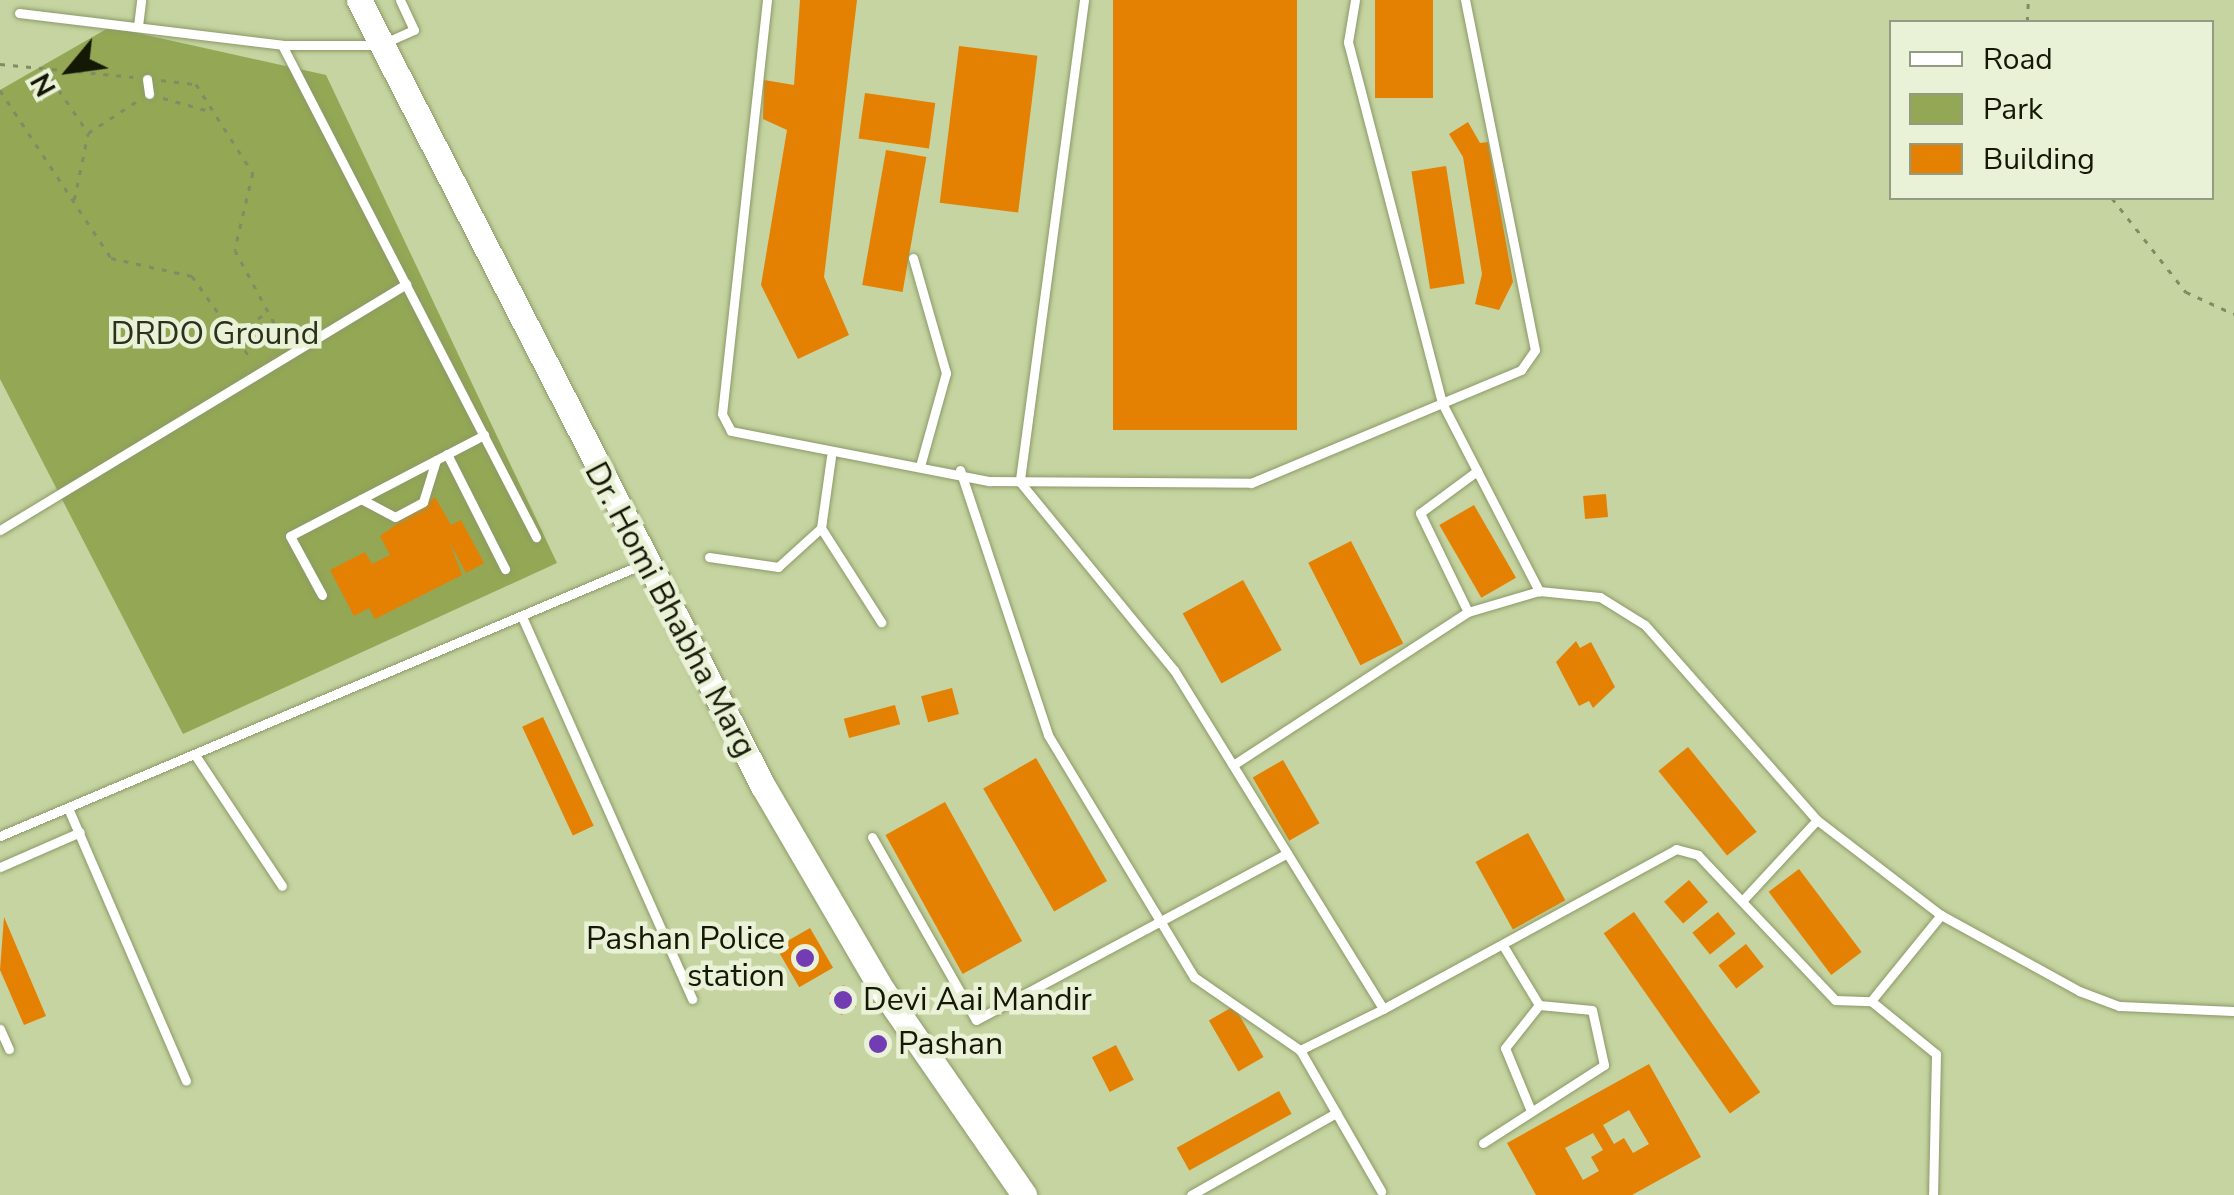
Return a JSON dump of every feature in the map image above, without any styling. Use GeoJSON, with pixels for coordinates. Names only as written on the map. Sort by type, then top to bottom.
{"type":"FeatureCollection","features":[{"type":"Feature","properties":{"kind":"main road","name":"Dr. Homi Bhabha Marg"},"geometry":{"type":"LineString","coordinates":[[358,0],[646,562],[873,974],[1024,1195]]}},
{"type":"Feature","properties":{"kind":"lane"},"geometry":{"type":"LineString","coordinates":[[138,26],[141,0]]}},
{"type":"Feature","properties":{"kind":"lane"},"geometry":{"type":"LineString","coordinates":[[19,14],[282,45],[380,45],[414,30],[400,0]]}},
{"type":"Feature","properties":{"kind":"lane"},"geometry":{"type":"LineString","coordinates":[[766,0],[722,414],[736,434],[832,456],[960,470],[1020,482],[1251,482],[1521,370],[1535,350],[1465,0]]}},
{"type":"Feature","properties":{"kind":"lane"},"geometry":{"type":"LineString","coordinates":[[1084,0],[1020,482],[1174,670],[1383,1009]]}},
{"type":"Feature","properties":{"kind":"lane"},"geometry":{"type":"LineString","coordinates":[[1355,0],[1348,42],[1442,403],[1539,591]]}},
{"type":"Feature","properties":{"kind":"lane"},"geometry":{"type":"LineString","coordinates":[[282,45],[536,537]]}},
{"type":"Feature","properties":{"kind":"lane"},"geometry":{"type":"LineString","coordinates":[[147,79],[149,94]]}},
{"type":"Feature","properties":{"kind":"lane"},"geometry":{"type":"LineString","coordinates":[[912,258],[946,373],[920,466]]}},
{"type":"Feature","properties":{"kind":"lane"},"geometry":{"type":"LineString","coordinates":[[0,530],[406,284]]}},
{"type":"Feature","properties":{"kind":"lane"},"geometry":{"type":"LineString","coordinates":[[322,595],[290,536],[484,434]]}},
{"type":"Feature","properties":{"kind":"lane"},"geometry":{"type":"LineString","coordinates":[[447,454],[505,570]]}},
{"type":"Feature","properties":{"kind":"lane"},"geometry":{"type":"LineString","coordinates":[[709,557],[778,567],[821,528],[832,456]]}},
{"type":"Feature","properties":{"kind":"lane"},"geometry":{"type":"LineString","coordinates":[[361,499],[395,517],[422,502],[436,460]]}},
{"type":"Feature","properties":{"kind":"lane"},"geometry":{"type":"LineString","coordinates":[[960,470],[1048,735],[1194,977],[1300,1050],[1381,1191]]}},
{"type":"Feature","properties":{"kind":"lane"},"geometry":{"type":"LineString","coordinates":[[1468,612],[1420,513],[1476,471]]}},
{"type":"Feature","properties":{"kind":"lane"},"geometry":{"type":"LineString","coordinates":[[821,528],[881,622]]}},
{"type":"Feature","properties":{"kind":"lane"},"geometry":{"type":"LineString","coordinates":[[0,836],[523,619],[646,562]]}},
{"type":"Feature","properties":{"kind":"lane"},"geometry":{"type":"LineString","coordinates":[[1232,765],[1468,612],[1539,591],[1600,597],[1646,624],[1816,820],[1941,915],[2038,972],[2119,1006],[2234,1012]]}},
{"type":"Feature","properties":{"kind":"lane"},"geometry":{"type":"LineString","coordinates":[[523,619],[692,999]]}},
{"type":"Feature","properties":{"kind":"lane"},"geometry":{"type":"LineString","coordinates":[[196,755],[282,886]]}},
{"type":"Feature","properties":{"kind":"lane"},"geometry":{"type":"LineString","coordinates":[[68,808],[186,1081]]}},
{"type":"Feature","properties":{"kind":"lane"},"geometry":{"type":"LineString","coordinates":[[1742,901],[1816,820]]}},
{"type":"Feature","properties":{"kind":"lane"},"geometry":{"type":"LineString","coordinates":[[0,867],[80,832]]}},
{"type":"Feature","properties":{"kind":"lane"},"geometry":{"type":"LineString","coordinates":[[872,837],[976,1020],[1163,924],[1287,853]]}},
{"type":"Feature","properties":{"kind":"lane"},"geometry":{"type":"LineString","coordinates":[[1300,1050],[1676,849],[1698,854],[1835,1000],[1871,1001],[1936,1054],[1933,1195]]}},
{"type":"Feature","properties":{"kind":"lane"},"geometry":{"type":"LineString","coordinates":[[1871,1001],[1941,915]]}},
{"type":"Feature","properties":{"kind":"lane"},"geometry":{"type":"LineString","coordinates":[[1502,944],[1539,1005]]}},
{"type":"Feature","properties":{"kind":"lane"},"geometry":{"type":"LineString","coordinates":[[1483,1142],[1604,1065],[1592,1010],[1539,1005]]}},
{"type":"Feature","properties":{"kind":"lane"},"geometry":{"type":"LineString","coordinates":[[1532,1111],[1504,1048],[1539,1005]]}},
{"type":"Feature","properties":{"kind":"lane"},"geometry":{"type":"LineString","coordinates":[[0,1029],[8,1049]]}},
{"type":"Feature","properties":{"kind":"lane"},"geometry":{"type":"LineString","coordinates":[[1191,1195],[1336,1113]]}},
{"type":"Feature","properties":{"kind":"path"},"geometry":{"type":"LineString","coordinates":[[0,64],[196,84],[253,174],[235,250],[292,354]]}},
{"type":"Feature","properties":{"kind":"path"},"geometry":{"type":"LineString","coordinates":[[44,68],[88,133]]}},
{"type":"Feature","properties":{"kind":"path"},"geometry":{"type":"LineString","coordinates":[[0,90],[110,258],[192,276],[261,374]]}},
{"type":"Feature","properties":{"kind":"path"},"geometry":{"type":"LineString","coordinates":[[73,201],[88,133],[149,94],[215,113]]}},
{"type":"Feature","properties":{"kind":"path"},"geometry":{"type":"LineString","coordinates":[[2114,200],[2186,292],[2234,314]]}},
{"type":"Feature","properties":{"kind":"path"},"geometry":{"type":"LineString","coordinates":[[233,332],[269,313]]}},
{"type":"Feature","properties":{"kind":"green space","name":"DRDO Ground"},"geometry":{"type":"Polygon","coordinates":[[[110,27],[326,75],[557,563],[183,734],[0,379],[0,90],[110,27]]]}},
{"type":"Feature","properties":{"kind":"building"},"geometry":{"type":"Polygon","coordinates":[[[800,0],[857,0],[824,277],[849,335],[798,359],[761,285],[787,130],[763,119],[764,80],[794,85],[800,0]]]}},
{"type":"Feature","properties":{"kind":"building"},"geometry":{"type":"Polygon","coordinates":[[[1113,0],[1297,0],[1297,430],[1113,430],[1113,0]]]}},
{"type":"Feature","properties":{"kind":"building"},"geometry":{"type":"Polygon","coordinates":[[[1375,0],[1433,0],[1433,98],[1375,98],[1375,0]]]}},
{"type":"Feature","properties":{"kind":"building"},"geometry":{"type":"Polygon","coordinates":[[[959,46],[1037,56],[1018,212],[940,203],[959,46]]]}},
{"type":"Feature","properties":{"kind":"building"},"geometry":{"type":"Polygon","coordinates":[[[865,93],[935,103],[929,148],[859,139],[865,93]]]}},
{"type":"Feature","properties":{"kind":"building"},"geometry":{"type":"Polygon","coordinates":[[[1468,122],[1480,143],[1488,142],[1513,282],[1499,310],[1475,304],[1482,274],[1463,157],[1449,134],[1468,122]]]}},
{"type":"Feature","properties":{"kind":"building"},"geometry":{"type":"Polygon","coordinates":[[[886,150],[926,157],[903,292],[862,285],[886,150]]]}},
{"type":"Feature","properties":{"kind":"building"},"geometry":{"type":"Polygon","coordinates":[[[1446,166],[1465,284],[1430,289],[1411,171],[1446,166]]]}},
{"type":"Feature","properties":{"kind":"building"},"geometry":{"type":"Polygon","coordinates":[[[1606,494],[1608,517],[1585,519],[1583,496],[1606,494]]]}},
{"type":"Feature","properties":{"kind":"building"},"geometry":{"type":"Polygon","coordinates":[[[435,497],[451,525],[461,520],[484,563],[466,573],[449,541],[462,575],[375,619],[369,608],[354,616],[330,570],[365,552],[372,564],[390,555],[380,536],[435,497]]]}},
{"type":"Feature","properties":{"kind":"building"},"geometry":{"type":"Polygon","coordinates":[[[1474,505],[1516,578],[1481,598],[1439,525],[1474,505]]]}},
{"type":"Feature","properties":{"kind":"building"},"geometry":{"type":"Polygon","coordinates":[[[1351,541],[1403,643],[1360,665],[1308,563],[1351,541]]]}},
{"type":"Feature","properties":{"kind":"building"},"geometry":{"type":"Polygon","coordinates":[[[1243,580],[1282,650],[1221,683],[1183,613],[1243,580]]]}},
{"type":"Feature","properties":{"kind":"building"},"geometry":{"type":"Polygon","coordinates":[[[1576,641],[1580,648],[1591,642],[1615,687],[1593,708],[1589,701],[1579,706],[1556,662],[1576,641]]]}},
{"type":"Feature","properties":{"kind":"building"},"geometry":{"type":"Polygon","coordinates":[[[952,688],[959,714],[928,722],[921,696],[952,688]]]}},
{"type":"Feature","properties":{"kind":"building"},"geometry":{"type":"Polygon","coordinates":[[[895,705],[900,724],[849,738],[844,719],[895,705]]]}},
{"type":"Feature","properties":{"kind":"building"},"geometry":{"type":"Polygon","coordinates":[[[543,717],[594,826],[573,835],[522,727],[543,717]]]}},
{"type":"Feature","properties":{"kind":"building"},"geometry":{"type":"Polygon","coordinates":[[[1688,747],[1757,832],[1727,856],[1658,771],[1688,747]]]}},
{"type":"Feature","properties":{"kind":"building"},"geometry":{"type":"Polygon","coordinates":[[[1036,758],[1107,881],[1054,911],[983,788],[1036,758]]]}},
{"type":"Feature","properties":{"kind":"building"},"geometry":{"type":"Polygon","coordinates":[[[1283,760],[1320,823],[1289,841],[1253,778],[1283,760]]]}},
{"type":"Feature","properties":{"kind":"building"},"geometry":{"type":"Polygon","coordinates":[[[945,802],[1022,941],[963,974],[886,835],[945,802]]]}},
{"type":"Feature","properties":{"kind":"building"},"geometry":{"type":"Polygon","coordinates":[[[1528,833],[1565,900],[1513,929],[1476,862],[1528,833]]]}},
{"type":"Feature","properties":{"kind":"building"},"geometry":{"type":"Polygon","coordinates":[[[1799,869],[1862,952],[1831,975],[1769,892],[1799,869]]]}},
{"type":"Feature","properties":{"kind":"building"},"geometry":{"type":"Polygon","coordinates":[[[1689,880],[1708,902],[1683,924],[1664,902],[1689,880]]]}},
{"type":"Feature","properties":{"kind":"building"},"geometry":{"type":"Polygon","coordinates":[[[1634,912],[1760,1092],[1730,1113],[1604,933],[1634,912]]]}},
{"type":"Feature","properties":{"kind":"building"},"geometry":{"type":"Polygon","coordinates":[[[1718,912],[1736,934],[1710,955],[1692,933],[1718,912]]]}},
{"type":"Feature","properties":{"kind":"building"},"geometry":{"type":"Polygon","coordinates":[[[4,917],[46,1016],[24,1025],[0,970],[4,917]]]}},
{"type":"Feature","properties":{"kind":"building","name":"Pashan Police station"},"geometry":{"type":"Polygon","coordinates":[[[810,928],[833,968],[799,987],[776,947],[810,928]]]}},
{"type":"Feature","properties":{"kind":"building"},"geometry":{"type":"Polygon","coordinates":[[[1746,944],[1764,967],[1736,988],[1718,966],[1746,944]]]}},
{"type":"Feature","properties":{"kind":"building","name":"Devi Aai Mandir"},"geometry":{"type":"Polygon","coordinates":[[[844,985],[856,1007],[841,1015],[829,993],[844,985]]]}},
{"type":"Feature","properties":{"kind":"building"},"geometry":{"type":"Polygon","coordinates":[[[1234,1006],[1264,1057],[1238,1072],[1209,1021],[1234,1006]]]}},
{"type":"Feature","properties":{"kind":"building"},"geometry":{"type":"Polygon","coordinates":[[[1116,1045],[1134,1080],[1110,1092],[1092,1057],[1116,1045]]]}},
{"type":"Feature","properties":{"kind":"building"},"geometry":{"type":"Polygon","coordinates":[[[1649,1064],[1701,1157],[1632,1195],[1536,1195],[1507,1143],[1649,1064]],[[1629,1110],[1603,1125],[1614,1144],[1624,1138],[1633,1153],[1649,1144],[1629,1110]],[[1593,1133],[1565,1148],[1583,1180],[1599,1171],[1591,1157],[1603,1150],[1593,1133]]]}},
{"type":"Feature","properties":{"kind":"building"},"geometry":{"type":"Polygon","coordinates":[[[1279,1091],[1292,1114],[1189,1170],[1177,1148],[1279,1091]]]}},
{"type":"Feature","properties":{"kind":"place","name":"Pashan Police station"},"geometry":{"type":"Point","coordinates":[805,958]}},
{"type":"Feature","properties":{"kind":"place","name":"Devi Aai Mandir"},"geometry":{"type":"Point","coordinates":[843,1000]}},
{"type":"Feature","properties":{"kind":"place","name":"Pashan"},"geometry":{"type":"Point","coordinates":[878,1044]}}]}
